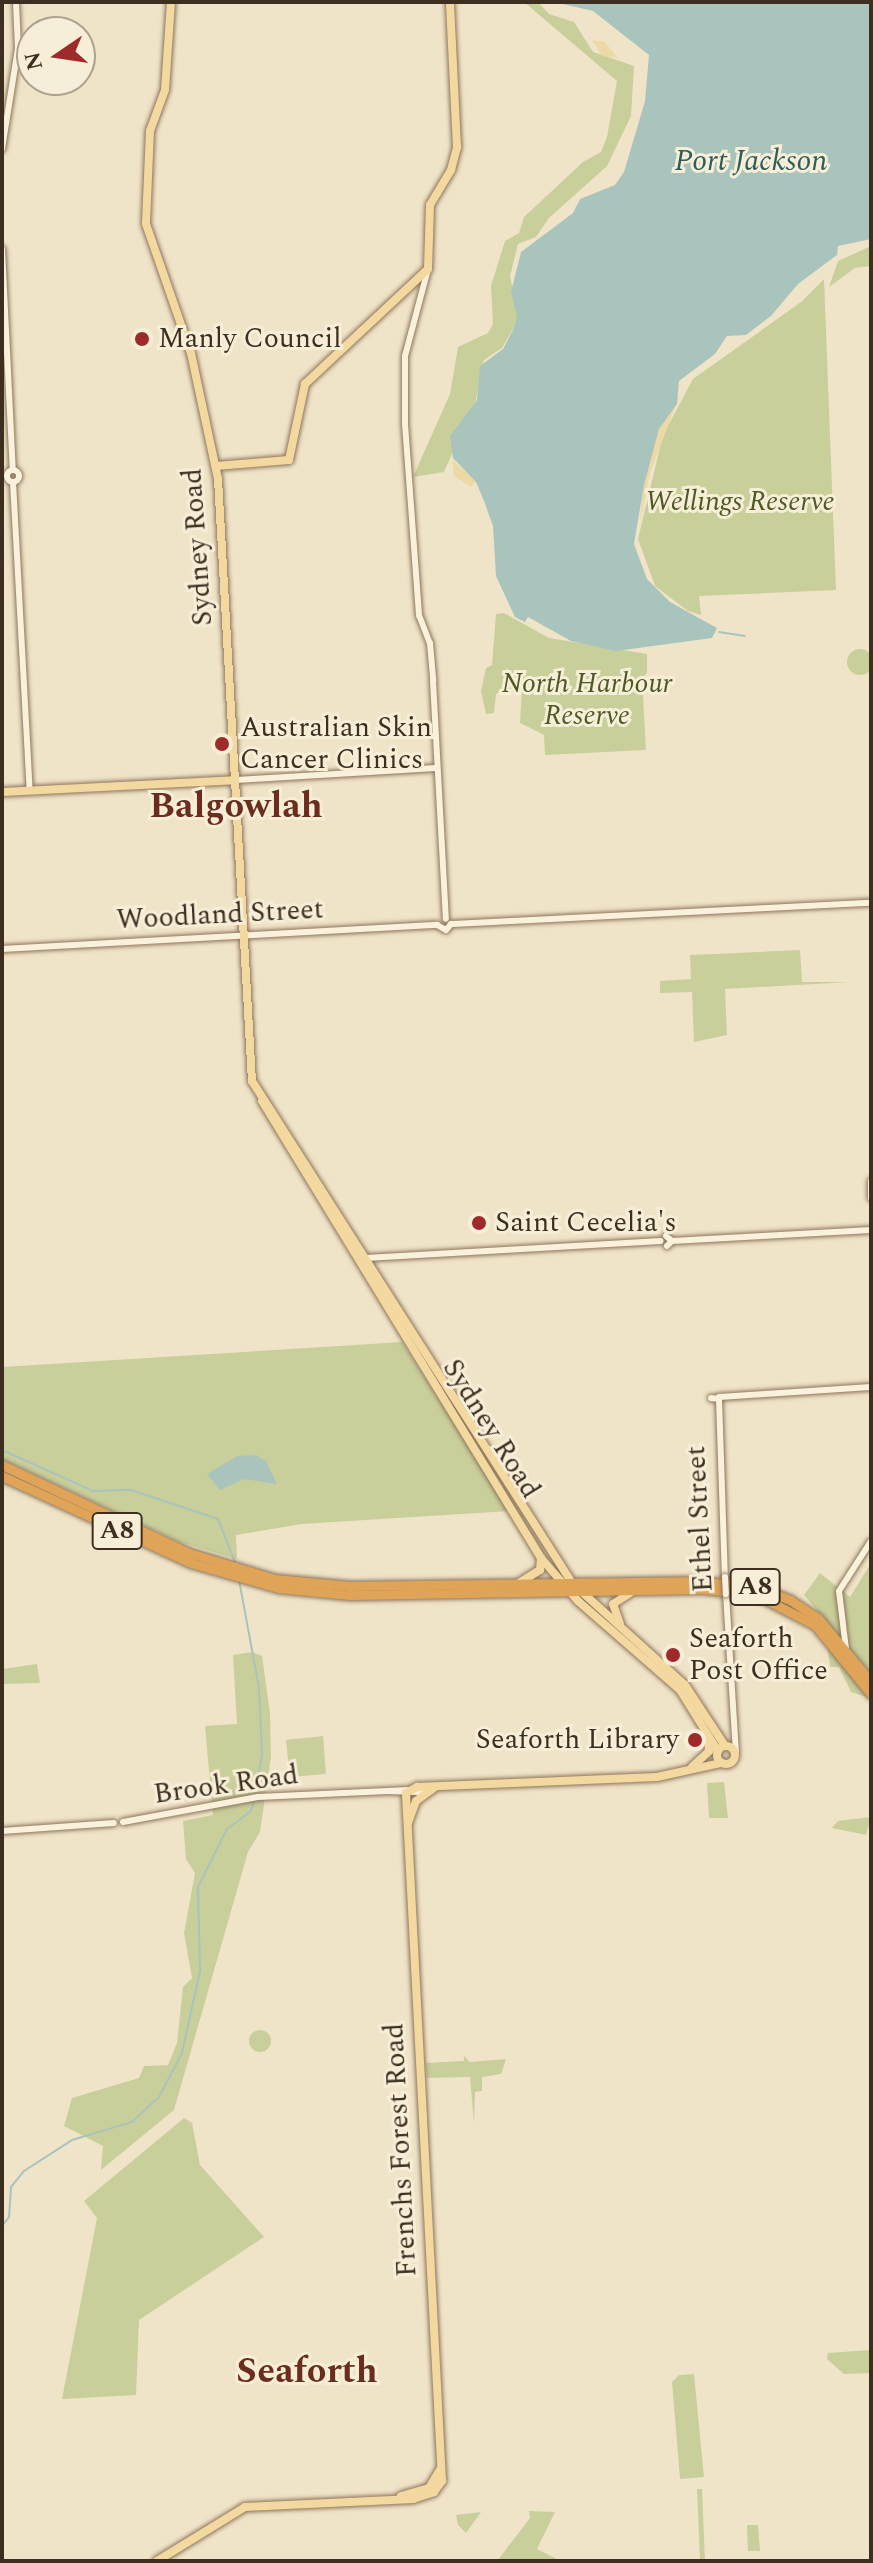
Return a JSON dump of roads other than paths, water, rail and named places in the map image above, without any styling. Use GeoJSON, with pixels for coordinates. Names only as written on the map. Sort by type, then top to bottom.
{"type":"FeatureCollection","features":[{"type":"Feature","properties":{"kind":"highway","name":"A8"},"geometry":{"type":"LineString","coordinates":[[2,1465],[54,1494],[239,1575],[327,1585],[519,1583],[630,1593],[715,1589],[771,1600],[815,1625],[871,1694]]}},
{"type":"Feature","properties":{"kind":"highway","name":"A8"},"geometry":{"type":"LineString","coordinates":[[2,1476],[63,1507],[239,1575],[350,1595],[754,1586],[790,1600],[831,1631],[871,1682]]}},
{"type":"Feature","properties":{"kind":"main road","name":"Sydney Road"},"geometry":{"type":"LineString","coordinates":[[171,2],[165,90],[150,131],[146,224],[188,341],[216,466],[250,1076],[262,1100],[571,1588],[685,1685],[719,1734],[722,1749]]}},
{"type":"Feature","properties":{"kind":"main road"},"geometry":{"type":"LineString","coordinates":[[216,466],[289,460],[305,384],[428,269],[430,205],[448,177],[457,147],[450,2]]}},
{"type":"Feature","properties":{"kind":"main road"},"geometry":{"type":"LineString","coordinates":[[2,792],[235,780]]}},
{"type":"Feature","properties":{"kind":"main road","name":"Sydney Road"},"geometry":{"type":"LineString","coordinates":[[262,1100],[366,1258],[460,1413],[541,1558],[680,1690],[722,1749]]}},
{"type":"Feature","properties":{"kind":"main road"},"geometry":{"type":"LineString","coordinates":[[519,1583],[540,1570],[541,1558]]}},
{"type":"Feature","properties":{"kind":"main road"},"geometry":{"type":"LineString","coordinates":[[626,1632],[612,1607],[630,1593]]}},
{"type":"Feature","properties":{"kind":"main road"},"geometry":{"type":"LineString","coordinates":[[690,1769],[709,1751],[706,1727]]}},
{"type":"Feature","properties":{"kind":"main road"},"geometry":{"type":"LineString","coordinates":[[431,1790],[413,1805],[409,1793],[431,1790],[657,1777],[732,1763],[736,1752],[722,1749],[690,1769]]}},
{"type":"Feature","properties":{"kind":"main road"},"geometry":{"type":"LineString","coordinates":[[721,1763],[722,1749]]}},
{"type":"Feature","properties":{"kind":"main road","name":"Frenchs Forest Road"},"geometry":{"type":"LineString","coordinates":[[157,2561],[224,2516],[268,2502],[423,2497],[436,2487],[441,2468],[407,1829],[409,1793]]}},
{"type":"Feature","properties":{"kind":"main road","name":"Frenchs Forest Road"},"geometry":{"type":"LineString","coordinates":[[407,1829],[413,1805]]}},
{"type":"Feature","properties":{"kind":"street"},"geometry":{"type":"LineString","coordinates":[[2,149],[18,48],[16,2]]}},
{"type":"Feature","properties":{"kind":"street"},"geometry":{"type":"LineString","coordinates":[[2,249],[13,470],[7,476],[13,482],[30,791]]}},
{"type":"Feature","properties":{"kind":"street"},"geometry":{"type":"LineString","coordinates":[[428,269],[404,368],[421,621],[430,643],[446,923]]}},
{"type":"Feature","properties":{"kind":"street"},"geometry":{"type":"LineString","coordinates":[[235,780],[437,768]]}},
{"type":"Feature","properties":{"kind":"street","name":"Woodland Street"},"geometry":{"type":"LineString","coordinates":[[2,949],[446,923],[871,903]]}},
{"type":"Feature","properties":{"kind":"street"},"geometry":{"type":"LineString","coordinates":[[870,1181],[871,1198]]}},
{"type":"Feature","properties":{"kind":"street"},"geometry":{"type":"LineString","coordinates":[[366,1258],[661,1241],[668,1246],[672,1241],[871,1230]]}},
{"type":"Feature","properties":{"kind":"street","name":"Ethel Street"},"geometry":{"type":"LineString","coordinates":[[736,1752],[718,1400],[871,1387]]}},
{"type":"Feature","properties":{"kind":"street"},"geometry":{"type":"LineString","coordinates":[[846,1649],[841,1586],[871,1541]]}},
{"type":"Feature","properties":{"kind":"street"},"geometry":{"type":"LineString","coordinates":[[831,1631],[845,1627]]}},
{"type":"Feature","properties":{"kind":"street"},"geometry":{"type":"LineString","coordinates":[[719,1734],[733,1730]]}},
{"type":"Feature","properties":{"kind":"street","name":"Ethel Street"},"geometry":{"type":"LineString","coordinates":[[722,1749],[733,1730]]}},
{"type":"Feature","properties":{"kind":"street","name":"Brook Road"},"geometry":{"type":"LineString","coordinates":[[2,1831],[114,1823],[118,1827],[123,1822],[258,1797],[384,1791],[409,1793]]}},
{"type":"Feature","properties":{"kind":"water","name":"Port Jackson"},"geometry":{"type":"Polygon","coordinates":[[[554,2],[871,2],[871,239],[838,246],[837,255],[798,284],[771,316],[746,335],[727,336],[715,354],[679,381],[677,404],[659,429],[644,485],[634,544],[647,579],[670,602],[717,628],[712,638],[616,651],[571,641],[528,617],[525,622],[515,617],[496,576],[493,526],[484,501],[476,482],[453,458],[450,436],[477,400],[480,366],[503,349],[513,330],[517,316],[511,292],[521,252],[573,213],[580,199],[615,185],[624,172],[645,101],[649,55],[593,11],[554,2]]]}},
{"type":"Feature","properties":{"kind":"water"},"geometry":{"type":"Polygon","coordinates":[[[256,1455],[266,1461],[277,1484],[244,1479],[220,1490],[207,1474],[237,1456],[256,1455]]]}},
{"type":"Feature","properties":{"kind":"waterway"},"geometry":{"type":"LineString","coordinates":[[719,632],[745,636]]}},
{"type":"Feature","properties":{"kind":"waterway"},"geometry":{"type":"LineString","coordinates":[[2,1450],[93,1491],[131,1490],[218,1519],[235,1562]]}},
{"type":"Feature","properties":{"kind":"waterway"},"geometry":{"type":"LineString","coordinates":[[239,1580],[259,1688],[262,1754],[255,1795]]}},
{"type":"Feature","properties":{"kind":"waterway"},"geometry":{"type":"LineString","coordinates":[[2,2226],[9,2217],[11,2187],[24,2171],[72,2140],[132,2122],[159,2097],[182,2053],[200,1971],[198,1887],[227,1829],[251,1811],[254,1801]]}},
{"type":"Feature","properties":{"kind":"place","name":"Manly Council"},"geometry":{"type":"Point","coordinates":[142,339]}},
{"type":"Feature","properties":{"kind":"place","name":"Australian Skin Cancer Clinics"},"geometry":{"type":"Point","coordinates":[222,744]}},
{"type":"Feature","properties":{"kind":"place","name":"Saint Cecelia's"},"geometry":{"type":"Point","coordinates":[479,1223]}},
{"type":"Feature","properties":{"kind":"place","name":"Seaforth Post Office"},"geometry":{"type":"Point","coordinates":[673,1655]}},
{"type":"Feature","properties":{"kind":"place","name":"Seaforth Library"},"geometry":{"type":"Point","coordinates":[695,1740]}},
{"type":"Feature","properties":{"kind":"district","name":"Balgowlah"},"geometry":{"type":"Point","coordinates":[236,807]}},
{"type":"Feature","properties":{"kind":"district","name":"Seaforth"},"geometry":{"type":"Point","coordinates":[307,2372]}},
{"type":"Feature","properties":{"kind":"park label","name":"Wellings Reserve"},"geometry":{"type":"Point","coordinates":[740,502]}},
{"type":"Feature","properties":{"kind":"park label","name":"North Harbour Reserve"},"geometry":{"type":"Point","coordinates":[587,700]}}]}
